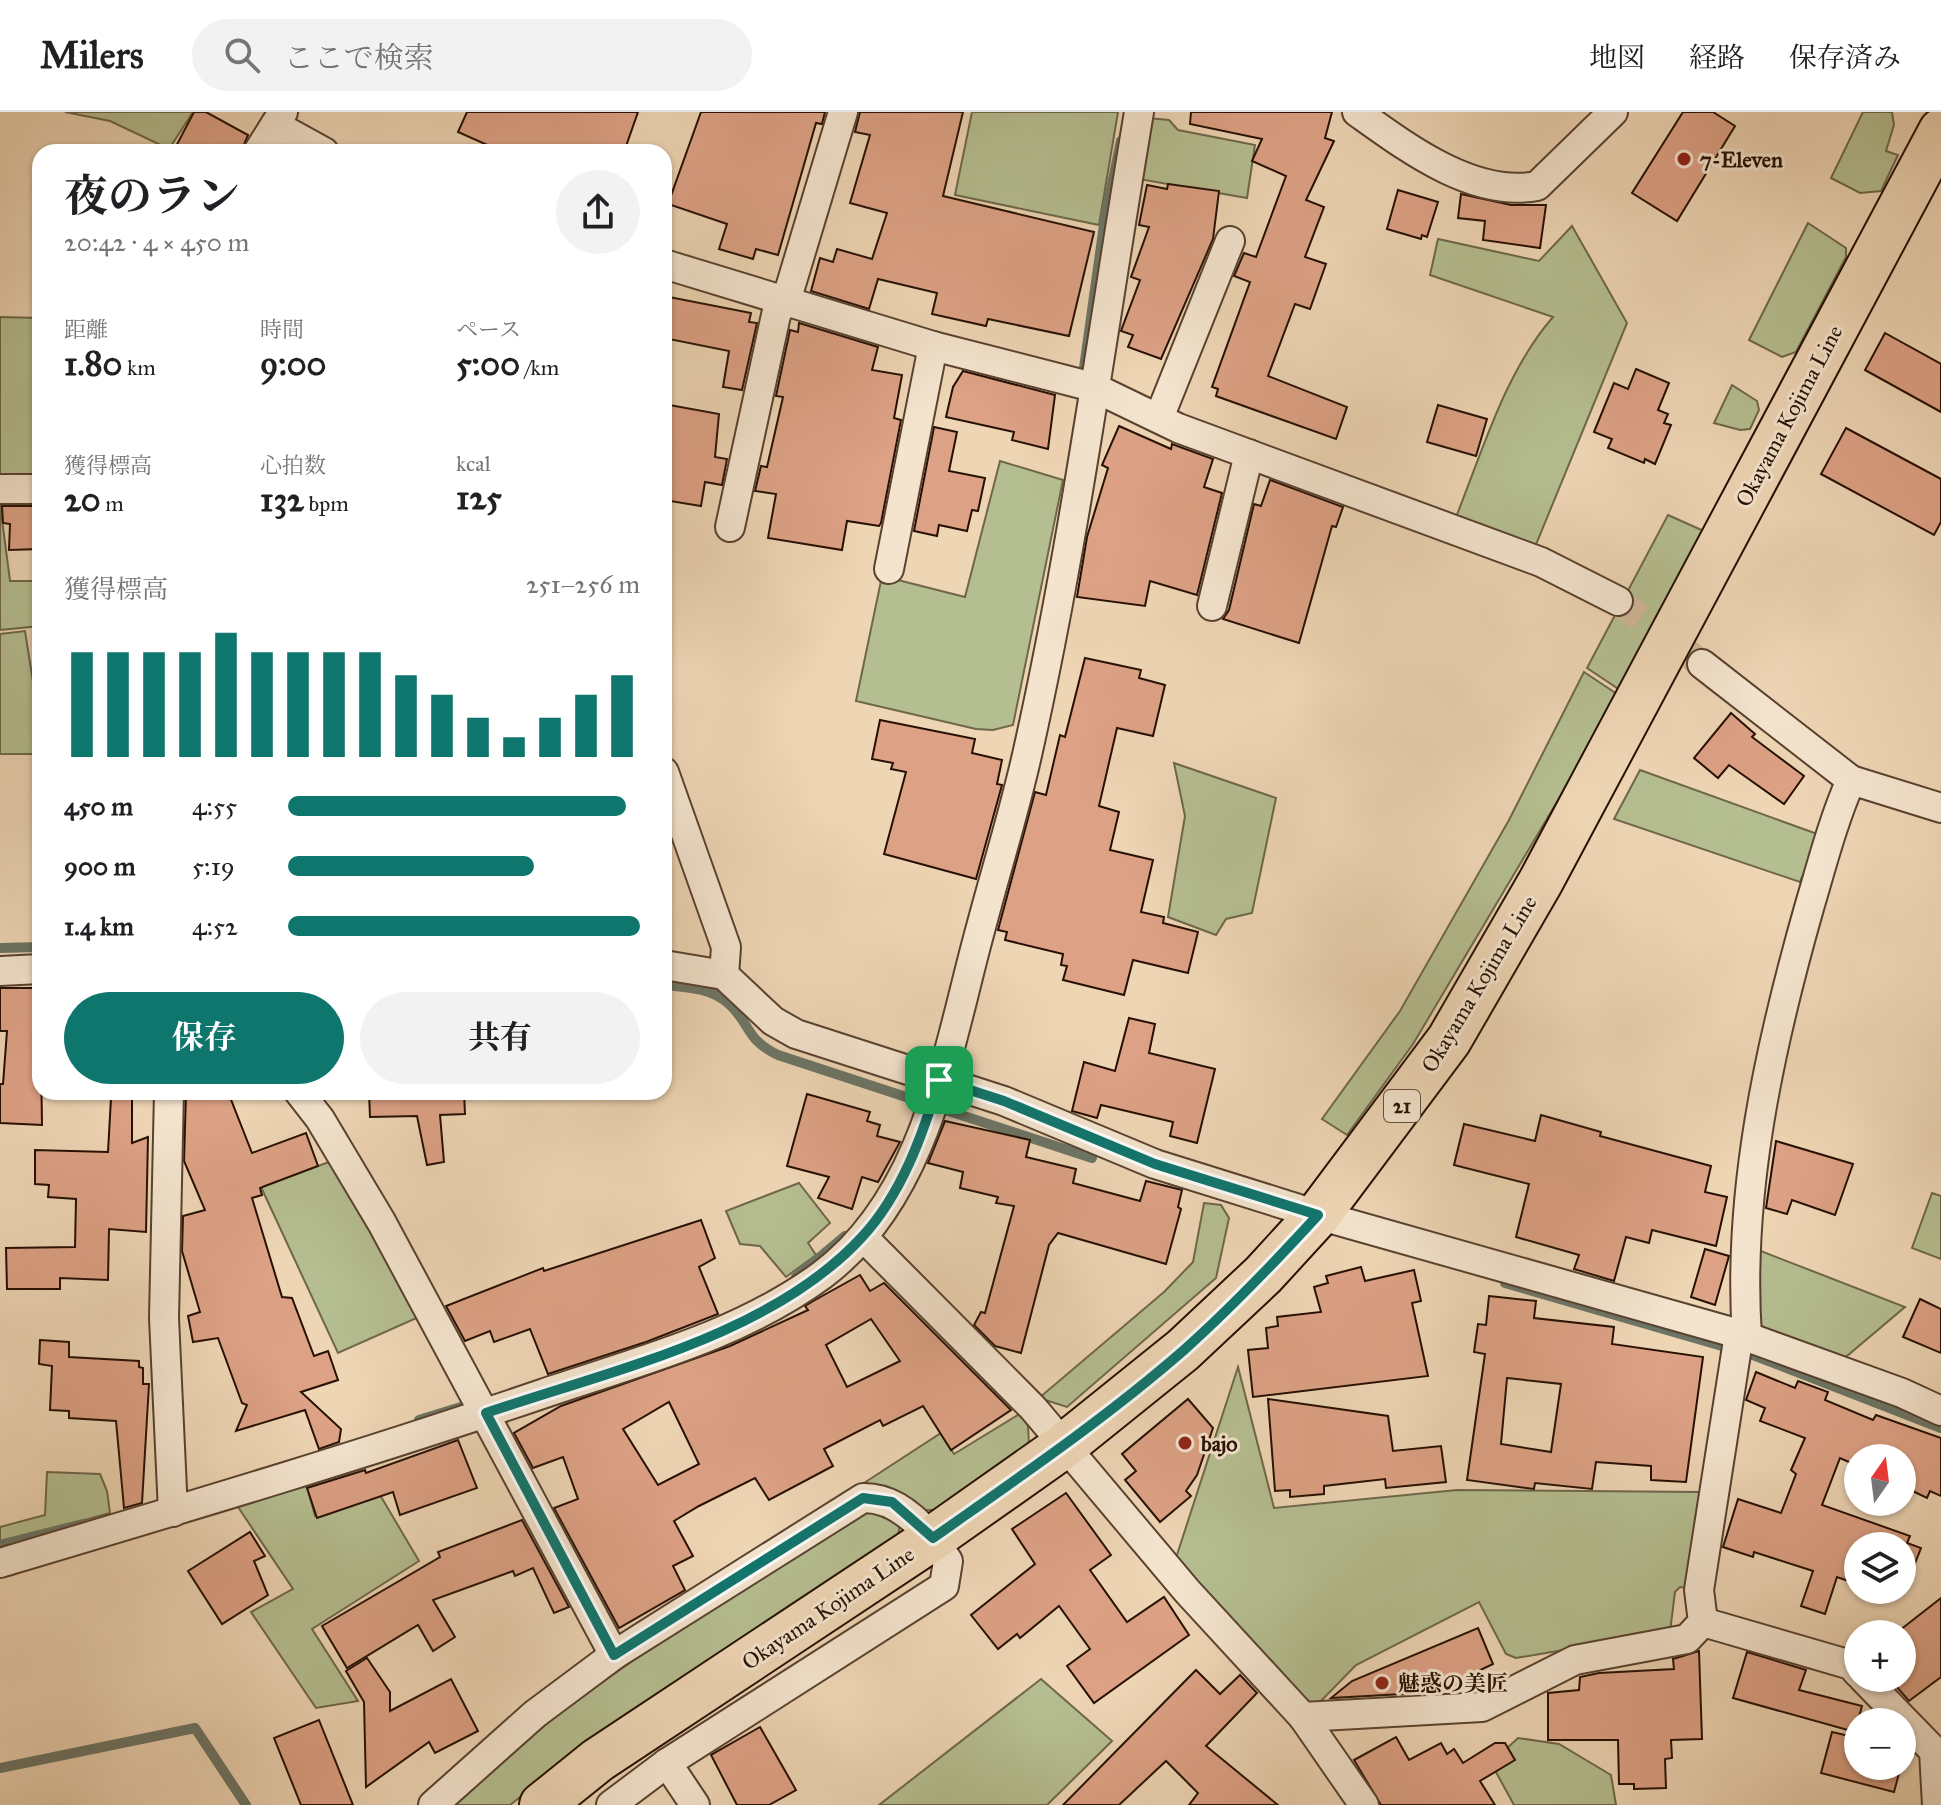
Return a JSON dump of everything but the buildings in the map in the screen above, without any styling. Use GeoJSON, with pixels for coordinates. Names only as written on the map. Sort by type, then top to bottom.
{"type":"FeatureCollection","features":[{"type":"Feature","properties":{"kind":"main road","name":"Okayama Kojima Line"},"geometry":{"type":"LineString","coordinates":[[542,1805],[598,1760],[933,1538],[1065,1445],[1183,1350],[1263,1275],[1318,1215],[1449,1040],[1541,881],[1941,131]]}},
{"type":"Feature","properties":{"kind":"street"},"geometry":{"type":"LineString","coordinates":[[730,527],[776,315],[790,288],[843,112]]}},
{"type":"Feature","properties":{"kind":"street"},"geometry":{"type":"LineString","coordinates":[[0,1563],[481,1405],[735,1328],[823,1273],[863,1237],[903,1175],[934,1099],[1027,757],[1085,459],[1084,384],[1139,112]]}},
{"type":"Feature","properties":{"kind":"street"},"geometry":{"type":"LineString","coordinates":[[1357,112],[1459,177],[1522,189],[1537,186],[1613,112]]}},
{"type":"Feature","properties":{"kind":"street"},"geometry":{"type":"LineString","coordinates":[[263,144],[279,118],[313,144]]}},
{"type":"Feature","properties":{"kind":"street"},"geometry":{"type":"LineString","coordinates":[[1159,418],[1230,241]]}},
{"type":"Feature","properties":{"kind":"street"},"geometry":{"type":"LineString","coordinates":[[672,267],[782,303],[933,346],[1084,384],[1249,454],[1541,562],[1618,601]]}},
{"type":"Feature","properties":{"kind":"street"},"geometry":{"type":"LineString","coordinates":[[889,569],[933,346]]}},
{"type":"Feature","properties":{"kind":"street"},"geometry":{"type":"LineString","coordinates":[[1212,606],[1249,454]]}},
{"type":"Feature","properties":{"kind":"street"},"geometry":{"type":"LineString","coordinates":[[0,489],[32,489]]}},
{"type":"Feature","properties":{"kind":"street"},"geometry":{"type":"LineString","coordinates":[[1702,664],[1851,780],[1941,808]]}},
{"type":"Feature","properties":{"kind":"street"},"geometry":{"type":"LineString","coordinates":[[1703,1622],[1699,1590],[1740,1342],[1747,1219],[1780,1019],[1836,813],[1851,780]]}},
{"type":"Feature","properties":{"kind":"street"},"geometry":{"type":"LineString","coordinates":[[672,795],[726,947],[724,975]]}},
{"type":"Feature","properties":{"kind":"street"},"geometry":{"type":"LineString","coordinates":[[672,966],[724,975],[773,1021],[934,1099],[1004,1101],[1155,1164],[1740,1342],[1941,1411]]}},
{"type":"Feature","properties":{"kind":"street"},"geometry":{"type":"LineString","coordinates":[[0,971],[32,969]]}},
{"type":"Feature","properties":{"kind":"street"},"geometry":{"type":"LineString","coordinates":[[169,1100],[164,1318],[172,1504]]}},
{"type":"Feature","properties":{"kind":"street"},"geometry":{"type":"LineString","coordinates":[[305,1100],[320,1119],[382,1223],[614,1655]]}},
{"type":"Feature","properties":{"kind":"street"},"geometry":{"type":"LineString","coordinates":[[863,1237],[1065,1445],[1187,1591],[1303,1717],[1364,1805]]}},
{"type":"Feature","properties":{"kind":"street"},"geometry":{"type":"LineString","coordinates":[[433,1805],[535,1714],[614,1655],[863,1498],[892,1502],[933,1538],[948,1561],[944,1586],[667,1763],[611,1805]]}},
{"type":"Feature","properties":{"kind":"street"},"geometry":{"type":"LineString","coordinates":[[1703,1622],[1844,1663]]}},
{"type":"Feature","properties":{"kind":"street"},"geometry":{"type":"LineString","coordinates":[[1303,1717],[1482,1707],[1575,1660],[1687,1639],[1703,1622]]}},
{"type":"Feature","properties":{"kind":"street"},"geometry":{"type":"LineString","coordinates":[[1879,1692],[1935,1742],[1937,1805]]}},
{"type":"Feature","properties":{"kind":"street"},"geometry":{"type":"LineString","coordinates":[[667,1763],[695,1805]]}},
{"type":"Feature","properties":{"kind":"green space"},"geometry":{"type":"Polygon","coordinates":[[[65,112],[193,112],[172,144],[158,144],[110,121],[65,112]]]}},
{"type":"Feature","properties":{"kind":"green space"},"geometry":{"type":"Polygon","coordinates":[[[972,112],[1118,112],[1099,225],[955,195],[972,112]]]}},
{"type":"Feature","properties":{"kind":"green space"},"geometry":{"type":"Polygon","coordinates":[[[1863,112],[1892,112],[1894,125],[1886,151],[1898,155],[1881,191],[1860,193],[1831,178],[1863,112]]]}},
{"type":"Feature","properties":{"kind":"green space"},"geometry":{"type":"Polygon","coordinates":[[[1147,118],[1169,120],[1178,130],[1255,145],[1247,198],[1139,179],[1147,118]]]}},
{"type":"Feature","properties":{"kind":"green space"},"geometry":{"type":"Polygon","coordinates":[[[1808,223],[1846,248],[1846,257],[1796,352],[1782,357],[1749,340],[1808,223]]]}},
{"type":"Feature","properties":{"kind":"green space"},"geometry":{"type":"Polygon","coordinates":[[[1572,226],[1627,323],[1535,547],[1456,517],[1508,387],[1521,362],[1553,317],[1430,275],[1438,239],[1539,261],[1572,226]]]}},
{"type":"Feature","properties":{"kind":"green space"},"geometry":{"type":"Polygon","coordinates":[[[0,317],[32,318],[32,480],[0,481],[0,317]]]}},
{"type":"Feature","properties":{"kind":"green space"},"geometry":{"type":"Polygon","coordinates":[[[1732,385],[1757,401],[1759,410],[1750,429],[1740,430],[1714,423],[1732,385]]]}},
{"type":"Feature","properties":{"kind":"green space"},"geometry":{"type":"Polygon","coordinates":[[[1000,461],[1063,480],[1013,725],[993,730],[976,729],[856,701],[882,576],[965,597],[1000,461]]]}},
{"type":"Feature","properties":{"kind":"green space"},"geometry":{"type":"Polygon","coordinates":[[[0,504],[10,581],[32,581],[32,627],[0,630],[0,504]]]}},
{"type":"Feature","properties":{"kind":"green space"},"geometry":{"type":"Polygon","coordinates":[[[1668,515],[1706,532],[1623,692],[1587,668],[1668,515]]]}},
{"type":"Feature","properties":{"kind":"green space"},"geometry":{"type":"Polygon","coordinates":[[[25,631],[32,675],[32,754],[0,754],[0,634],[25,631]]]}},
{"type":"Feature","properties":{"kind":"green space"},"geometry":{"type":"Polygon","coordinates":[[[1584,672],[1620,696],[1413,1044],[1347,1135],[1322,1119],[1400,1011],[1509,820],[1584,672]]]}},
{"type":"Feature","properties":{"kind":"green space"},"geometry":{"type":"Polygon","coordinates":[[[1174,763],[1276,798],[1252,913],[1226,919],[1216,935],[1168,917],[1185,816],[1174,763]]]}},
{"type":"Feature","properties":{"kind":"green space"},"geometry":{"type":"Polygon","coordinates":[[[1640,770],[1820,835],[1808,879],[1802,877],[1800,882],[1614,819],[1640,770]]]}},
{"type":"Feature","properties":{"kind":"green space"},"geometry":{"type":"Polygon","coordinates":[[[337,1159],[421,1316],[338,1353],[261,1187],[337,1159]]]}},
{"type":"Feature","properties":{"kind":"green space"},"geometry":{"type":"Polygon","coordinates":[[[799,1183],[830,1223],[808,1243],[816,1255],[786,1277],[760,1246],[740,1244],[726,1211],[799,1183]]]}},
{"type":"Feature","properties":{"kind":"green space"},"geometry":{"type":"Polygon","coordinates":[[[1932,1193],[1941,1196],[1941,1259],[1912,1248],[1932,1193]]]}},
{"type":"Feature","properties":{"kind":"green space"},"geometry":{"type":"Polygon","coordinates":[[[1204,1203],[1221,1205],[1229,1218],[1216,1278],[1067,1407],[1039,1398],[1164,1292],[1193,1262],[1204,1203]]]}},
{"type":"Feature","properties":{"kind":"green space"},"geometry":{"type":"Polygon","coordinates":[[[1753,1248],[1905,1307],[1841,1361],[1759,1325],[1753,1248]]]}},
{"type":"Feature","properties":{"kind":"green space"},"geometry":{"type":"Polygon","coordinates":[[[1238,1367],[1274,1508],[1457,1490],[1700,1492],[1689,1588],[1680,1587],[1675,1592],[1670,1632],[1516,1658],[1506,1654],[1479,1602],[1356,1665],[1320,1702],[1308,1702],[1175,1561],[1238,1367]]]}},
{"type":"Feature","properties":{"kind":"green space"},"geometry":{"type":"Polygon","coordinates":[[[1021,1413],[1028,1426],[1029,1445],[938,1510],[921,1510],[893,1490],[864,1483],[941,1433],[954,1454],[1021,1413]]]}},
{"type":"Feature","properties":{"kind":"green space"},"geometry":{"type":"Polygon","coordinates":[[[47,1472],[100,1474],[107,1491],[110,1513],[0,1543],[0,1527],[45,1515],[47,1472]]]}},
{"type":"Feature","properties":{"kind":"green space"},"geometry":{"type":"Polygon","coordinates":[[[305,1479],[315,1516],[380,1495],[419,1561],[312,1629],[358,1701],[316,1708],[251,1612],[293,1589],[238,1507],[242,1497],[305,1479]]]}},
{"type":"Feature","properties":{"kind":"green space"},"geometry":{"type":"Polygon","coordinates":[[[881,1508],[900,1525],[898,1535],[586,1745],[510,1805],[449,1805],[599,1684],[867,1509],[881,1508]]]}},
{"type":"Feature","properties":{"kind":"green space"},"geometry":{"type":"Polygon","coordinates":[[[1041,1679],[1112,1741],[1047,1805],[879,1805],[1041,1679]]]}},
{"type":"Feature","properties":{"kind":"green space"},"geometry":{"type":"Polygon","coordinates":[[[1518,1738],[1559,1744],[1611,1775],[1616,1805],[1514,1805],[1491,1763],[1518,1738]]]}},
{"type":"Feature","properties":{"kind":"waterway"},"geometry":{"type":"LineString","coordinates":[[1082,382],[1105,218],[1121,141]]}},
{"type":"Feature","properties":{"kind":"waterway"},"geometry":{"type":"LineString","coordinates":[[0,948],[32,947]]}},
{"type":"Feature","properties":{"kind":"waterway"},"geometry":{"type":"LineString","coordinates":[[672,986],[699,989],[723,999],[754,1038],[778,1055],[1092,1158]]}},
{"type":"Feature","properties":{"kind":"waterway"},"geometry":{"type":"LineString","coordinates":[[796,1277],[845,1236]]}},
{"type":"Feature","properties":{"kind":"waterway"},"geometry":{"type":"LineString","coordinates":[[1505,1283],[1753,1355],[1941,1428]]}},
{"type":"Feature","properties":{"kind":"waterway"},"geometry":{"type":"LineString","coordinates":[[419,1420],[477,1402]]}},
{"type":"Feature","properties":{"kind":"waterway"},"geometry":{"type":"LineString","coordinates":[[0,1545],[83,1524]]}},
{"type":"Feature","properties":{"kind":"waterway"},"geometry":{"type":"LineString","coordinates":[[0,1768],[195,1728],[246,1805]]}},
{"type":"Feature","properties":{"kind":"tunnel"},"geometry":{"type":"LineString","coordinates":[[1618,601],[1702,664]]}},
{"type":"Feature","properties":{"kind":"place","name":"7-Eleven"},"geometry":{"type":"Point","coordinates":[1684,159]}},
{"type":"Feature","properties":{"kind":"place","name":"bajo"},"geometry":{"type":"Point","coordinates":[1185,1443]}},
{"type":"Feature","properties":{"kind":"place","name":"魅惑の美匠"},"geometry":{"type":"Point","coordinates":[1382,1683]}},
{"type":"Feature","properties":{"kind":"route"},"geometry":{"type":"LineString","coordinates":[[939,1080],[1004,1101],[1155,1164],[1318,1215],[1263,1275],[1183,1350],[1065,1445],[933,1538],[892,1502],[863,1498],[614,1655],[486,1413],[735,1328],[823,1273],[863,1237],[885,1205],[914,1153],[939,1080]]}}]}
